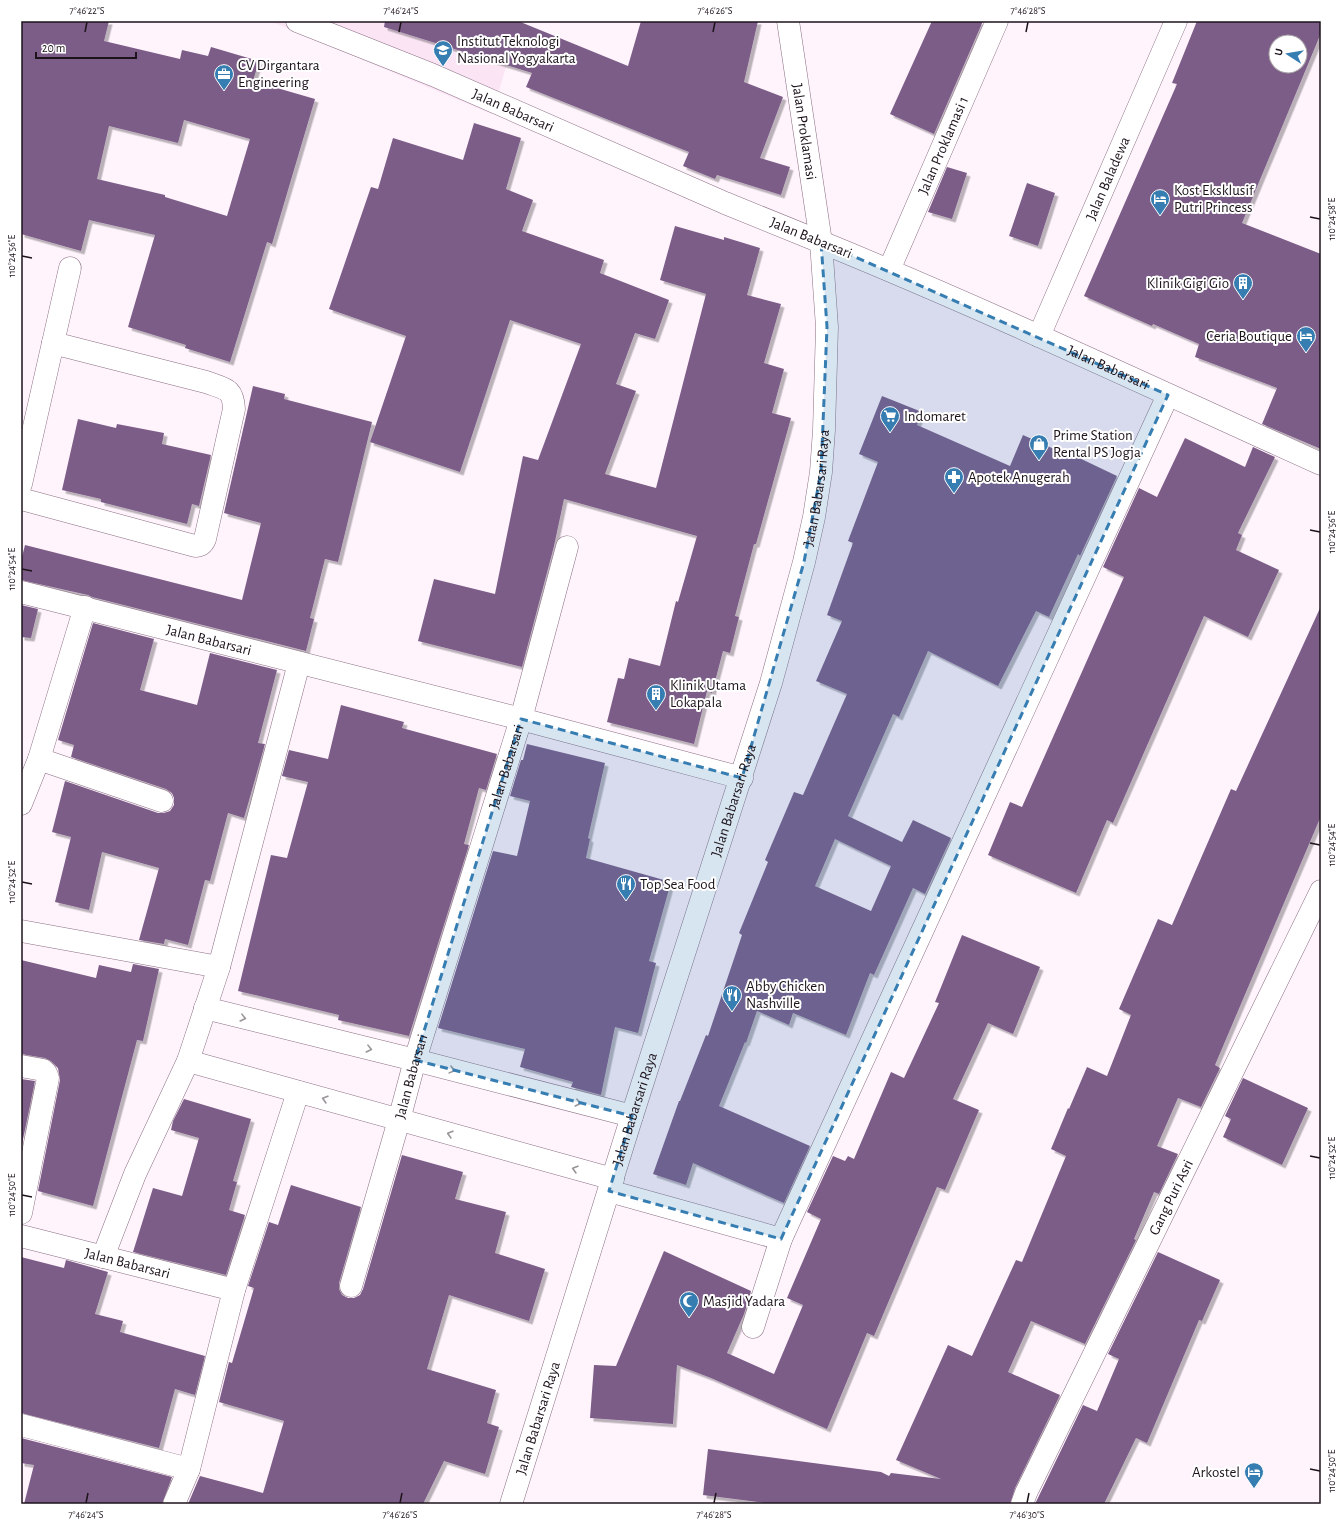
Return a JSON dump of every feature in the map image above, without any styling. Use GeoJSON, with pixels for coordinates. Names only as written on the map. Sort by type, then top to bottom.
{"type":"FeatureCollection","features":[{"type":"Feature","properties":{"kind":"street","name":"Jalan Babarsari"},"geometry":{"type":"LineString","coordinates":[[297,21],[433,75],[725,203],[889,270],[1039,336],[1321,464]]}},
{"type":"Feature","properties":{"kind":"street","name":"Jalan Proklamasi"},"geometry":{"type":"LineString","coordinates":[[788,21],[821,242]]}},
{"type":"Feature","properties":{"kind":"street","name":"Jalan Proklamasi 1"},"geometry":{"type":"LineString","coordinates":[[889,270],[997,21]]}},
{"type":"Feature","properties":{"kind":"street","name":"Jalan Baladewa"},"geometry":{"type":"LineString","coordinates":[[1039,336],[1176,21]]}},
{"type":"Feature","properties":{"kind":"street","name":"Jalan Babarsari Raya"},"geometry":{"type":"LineString","coordinates":[[512,1504],[632,1116],[742,778],[773,676],[804,562],[814,517],[821,472],[827,327],[821,242]]}},
{"type":"Feature","properties":{"kind":"street"},"geometry":{"type":"LineString","coordinates":[[21,484],[70,268]]}},
{"type":"Feature","properties":{"kind":"street"},"geometry":{"type":"LineString","coordinates":[[21,499],[187,544],[200,546],[205,539],[234,409],[234,398],[230,391],[206,382],[53,343]]}},
{"type":"Feature","properties":{"kind":"street"},"geometry":{"type":"LineString","coordinates":[[753,1327],[781,1239],[1168,395]]}},
{"type":"Feature","properties":{"kind":"street"},"geometry":{"type":"LineString","coordinates":[[567,547],[521,719],[742,778]]}},
{"type":"Feature","properties":{"kind":"street","name":"Jalan Babarsari"},"geometry":{"type":"LineString","coordinates":[[21,592],[85,607],[521,719],[415,1060],[351,1286]]}},
{"type":"Feature","properties":{"kind":"street"},"geometry":{"type":"LineString","coordinates":[[21,804],[39,758],[85,607]]}},
{"type":"Feature","properties":{"kind":"street"},"geometry":{"type":"LineString","coordinates":[[103,1257],[135,1174],[188,1061],[219,967],[299,663]]}},
{"type":"Feature","properties":{"kind":"street"},"geometry":{"type":"LineString","coordinates":[[39,758],[162,801]]}},
{"type":"Feature","properties":{"kind":"street","name":"Gang Puri Asri"},"geometry":{"type":"LineString","coordinates":[[1022,1504],[1321,891]]}},
{"type":"Feature","properties":{"kind":"street"},"geometry":{"type":"LineString","coordinates":[[21,931],[219,967]]}},
{"type":"Feature","properties":{"kind":"street"},"geometry":{"type":"LineString","coordinates":[[205,1008],[632,1116]]}},
{"type":"Feature","properties":{"kind":"street"},"geometry":{"type":"LineString","coordinates":[[188,1061],[399,1120],[781,1239]]}},
{"type":"Feature","properties":{"kind":"street"},"geometry":{"type":"LineString","coordinates":[[21,1066],[43,1070],[46,1072],[48,1078],[21,1213]]}},
{"type":"Feature","properties":{"kind":"street"},"geometry":{"type":"LineString","coordinates":[[174,1504],[189,1469],[234,1290],[298,1092]]}},
{"type":"Feature","properties":{"kind":"street","name":"Jalan Babarsari"},"geometry":{"type":"LineString","coordinates":[[21,1236],[234,1290]]}},
{"type":"Feature","properties":{"kind":"street"},"geometry":{"type":"LineString","coordinates":[[21,1425],[189,1469]]}},
{"type":"Feature","properties":{"kind":"highlighted area"},"geometry":{"type":"Polygon","coordinates":[[[821,242],[1168,395],[781,1239],[609,1191],[632,1116],[415,1060],[521,719],[742,778],[804,562],[821,472],[827,327],[821,242]]]}},
{"type":"Feature","properties":{"kind":"shaded area","name":"Institut Teknologi Nasional Yogyakarta"},"geometry":{"type":"Polygon","coordinates":[[[270,21],[520,21],[492,114],[270,21]]]}},
{"type":"Feature","properties":{"kind":"building"},"geometry":{"type":"Polygon","coordinates":[[[21,21],[109,21],[104,41],[180,59],[182,50],[208,56],[211,47],[259,61],[253,81],[315,99],[272,244],[267,242],[230,362],[185,348],[186,345],[128,327],[155,235],[89,220],[81,251],[21,234],[21,21]],[[184,120],[178,143],[109,126],[97,179],[165,195],[165,197],[227,216],[250,139],[184,120]]]}},
{"type":"Feature","properties":{"kind":"building"},"geometry":{"type":"Polygon","coordinates":[[[385,21],[518,21],[628,66],[641,21],[758,21],[744,82],[783,97],[760,158],[790,167],[781,195],[717,175],[715,179],[683,166],[689,152],[526,87],[532,73],[384,27],[385,21]]]}},
{"type":"Feature","properties":{"kind":"building"},"geometry":{"type":"Polygon","coordinates":[[[932,21],[983,21],[934,134],[890,114],[932,21]]]}},
{"type":"Feature","properties":{"kind":"building"},"geometry":{"type":"Polygon","coordinates":[[[1197,21],[1321,21],[1321,33],[1308,64],[1308,34],[1268,34],[1268,74],[1304,74],[1242,223],[1321,254],[1321,449],[1262,424],[1277,388],[1195,357],[1199,344],[1153,324],[1152,326],[1084,296],[1177,84],[1172,83],[1197,21]]]}},
{"type":"Feature","properties":{"kind":"building"},"geometry":{"type":"Polygon","coordinates":[[[474,123],[521,138],[506,189],[533,200],[522,231],[604,260],[600,273],[669,300],[655,339],[635,333],[616,384],[636,391],[605,474],[656,488],[706,294],[660,280],[675,226],[724,240],[724,237],[760,248],[747,295],[781,304],[764,363],[784,369],[772,413],[791,418],[756,544],[754,544],[735,616],[739,617],[730,653],[723,651],[712,693],[707,691],[694,744],[607,722],[618,678],[624,679],[629,658],[660,666],[676,601],[678,602],[697,536],[564,499],[554,546],[522,667],[418,641],[434,579],[495,594],[523,456],[538,460],[581,344],[510,320],[460,472],[370,442],[406,336],[329,309],[371,187],[378,189],[393,138],[463,160],[474,123]]]}},
{"type":"Feature","properties":{"kind":"building"},"geometry":{"type":"Polygon","coordinates":[[[947,167],[967,173],[952,219],[928,212],[947,167]]]}},
{"type":"Feature","properties":{"kind":"building"},"geometry":{"type":"Polygon","coordinates":[[[1027,183],[1055,193],[1038,246],[1009,236],[1027,183]]]}},
{"type":"Feature","properties":{"kind":"building"},"geometry":{"type":"Polygon","coordinates":[[[253,386],[285,394],[284,399],[372,422],[338,562],[325,559],[310,618],[314,619],[306,651],[88,595],[21,580],[21,561],[25,545],[242,600],[261,523],[224,513],[253,386]]]}},
{"type":"Feature","properties":{"kind":"building"},"geometry":{"type":"Polygon","coordinates":[[[882,396],[922,412],[917,425],[1010,466],[1023,435],[1072,457],[1073,455],[1117,476],[1080,556],[1078,554],[1049,617],[1036,611],[998,686],[928,651],[899,717],[893,714],[848,816],[902,842],[913,820],[951,838],[925,894],[913,888],[874,975],[870,973],[846,1035],[793,1013],[789,1025],[757,1011],[746,1043],[745,1042],[719,1106],[810,1146],[784,1203],[693,1163],[686,1185],[653,1174],[679,1101],[706,1035],[708,1036],[742,935],[739,933],[768,862],[765,860],[794,792],[803,795],[847,694],[816,681],[842,621],[827,615],[853,543],[848,541],[878,462],[859,454],[882,396]],[[835,839],[815,886],[871,911],[891,866],[835,839]]]}},
{"type":"Feature","properties":{"kind":"building"},"geometry":{"type":"Polygon","coordinates":[[[78,419],[116,428],[117,424],[164,433],[162,444],[211,455],[199,506],[192,504],[187,524],[101,502],[101,499],[62,490],[78,419]]]}},
{"type":"Feature","properties":{"kind":"building"},"geometry":{"type":"Polygon","coordinates":[[[1185,438],[1245,467],[1253,447],[1275,457],[1238,533],[1242,535],[1236,550],[1279,570],[1248,637],[1204,616],[1113,823],[1107,820],[1076,893],[988,855],[1010,802],[1022,807],[1124,577],[1103,567],[1139,488],[1157,497],[1185,438]]]}},
{"type":"Feature","properties":{"kind":"building"},"geometry":{"type":"Polygon","coordinates":[[[21,605],[38,609],[31,638],[21,637],[21,605]]]}},
{"type":"Feature","properties":{"kind":"building"},"geometry":{"type":"Polygon","coordinates":[[[1321,606],[1321,816],[1215,1065],[1220,1068],[1201,1107],[1178,1098],[1157,1146],[1178,1154],[1159,1194],[1154,1192],[1134,1239],[1136,1240],[1085,1344],[1031,1321],[1008,1372],[1060,1395],[1015,1488],[1010,1504],[773,1504],[703,1495],[708,1449],[881,1472],[889,1476],[891,1473],[941,1479],[896,1460],[948,1345],[972,1356],[1016,1260],[1022,1262],[1066,1156],[1051,1149],[1068,1108],[1069,1109],[1087,1067],[1107,1076],[1131,1015],[1119,1009],[1158,919],[1172,925],[1231,789],[1236,791],[1321,606]]]}},
{"type":"Feature","properties":{"kind":"building"},"geometry":{"type":"Polygon","coordinates":[[[93,623],[154,639],[140,690],[197,705],[210,653],[277,670],[258,743],[265,744],[244,818],[228,813],[210,881],[205,880],[188,945],[165,939],[164,944],[139,940],[159,868],[102,852],[89,910],[55,902],[71,837],[52,832],[65,781],[158,813],[170,811],[174,805],[172,793],[166,789],[71,757],[74,745],[58,740],[93,623]]]}},
{"type":"Feature","properties":{"kind":"building"},"geometry":{"type":"Polygon","coordinates":[[[341,705],[404,722],[402,728],[497,754],[486,790],[479,788],[464,844],[469,845],[409,1036],[338,1020],[339,1015],[238,991],[271,855],[287,858],[308,782],[282,776],[289,750],[328,759],[341,705]]]}},
{"type":"Feature","properties":{"kind":"building"},"geometry":{"type":"Polygon","coordinates":[[[527,744],[605,763],[588,838],[590,839],[586,858],[671,882],[649,961],[656,963],[638,1033],[615,1027],[601,1095],[571,1087],[573,1082],[520,1067],[525,1049],[438,1028],[493,851],[517,856],[530,801],[510,796],[527,744]]]}},
{"type":"Feature","properties":{"kind":"building"},"geometry":{"type":"Polygon","coordinates":[[[962,935],[1040,967],[1013,1034],[988,1023],[953,1099],[979,1110],[945,1190],[937,1187],[874,1336],[867,1333],[827,1429],[711,1378],[677,1365],[673,1424],[590,1418],[594,1365],[616,1366],[664,1251],[751,1291],[744,1314],[727,1353],[774,1374],[803,1305],[787,1298],[821,1219],[807,1212],[833,1156],[845,1161],[848,1156],[854,1159],[891,1072],[904,1078],[939,1003],[935,1002],[962,935]]]}},
{"type":"Feature","properties":{"kind":"building"},"geometry":{"type":"Polygon","coordinates":[[[21,960],[96,978],[99,965],[131,972],[133,964],[159,969],[143,1041],[137,1040],[93,1206],[38,1191],[60,1080],[58,1068],[51,1061],[45,1058],[21,1054],[21,960]]]}},
{"type":"Feature","properties":{"kind":"building"},"geometry":{"type":"Polygon","coordinates":[[[1243,1078],[1308,1108],[1282,1165],[1223,1137],[1231,1119],[1225,1116],[1243,1078]]]}},
{"type":"Feature","properties":{"kind":"building"},"geometry":{"type":"Polygon","coordinates":[[[21,1079],[35,1081],[21,1149],[21,1079]]]}},
{"type":"Feature","properties":{"kind":"building"},"geometry":{"type":"Polygon","coordinates":[[[184,1099],[251,1119],[233,1181],[237,1182],[229,1210],[245,1215],[226,1275],[133,1252],[153,1188],[182,1196],[199,1138],[171,1130],[173,1121],[184,1099]]]}},
{"type":"Feature","properties":{"kind":"building"},"geometry":{"type":"Polygon","coordinates":[[[402,1155],[463,1172],[455,1199],[506,1212],[495,1253],[545,1269],[529,1321],[449,1295],[427,1369],[496,1390],[487,1423],[499,1427],[485,1474],[444,1461],[423,1504],[188,1504],[200,1476],[263,1493],[284,1421],[219,1402],[229,1362],[232,1363],[254,1288],[248,1286],[269,1222],[278,1225],[291,1185],[361,1207],[339,1283],[339,1289],[342,1295],[348,1298],[354,1298],[360,1295],[363,1289],[402,1155]]]}},
{"type":"Feature","properties":{"kind":"building"},"geometry":{"type":"Polygon","coordinates":[[[1158,1252],[1220,1280],[1202,1321],[1199,1320],[1147,1443],[1136,1438],[1104,1504],[1035,1504],[1083,1405],[1097,1411],[1119,1359],[1108,1354],[1158,1252]]]}},
{"type":"Feature","properties":{"kind":"building"},"geometry":{"type":"Polygon","coordinates":[[[21,1257],[64,1268],[66,1260],[108,1272],[95,1314],[123,1321],[120,1332],[205,1356],[195,1395],[175,1389],[159,1448],[21,1413],[21,1257]]]}},
{"type":"Feature","properties":{"kind":"building"},"geometry":{"type":"Polygon","coordinates":[[[21,1438],[172,1477],[162,1504],[24,1504],[34,1465],[21,1463],[21,1438]]]}},
{"type":"Feature","properties":{"kind":"place","name":"Institut Teknologi Nasional Yogyakarta"},"geometry":{"type":"Point","coordinates":[443,67]}},
{"type":"Feature","properties":{"kind":"place","name":"CV Dirgantara Engineering"},"geometry":{"type":"Point","coordinates":[224,91]}},
{"type":"Feature","properties":{"kind":"place","name":"Kost Eksklusif Putri Princess"},"geometry":{"type":"Point","coordinates":[1160,216]}},
{"type":"Feature","properties":{"kind":"place","name":"Klinik Gigi Gio"},"geometry":{"type":"Point","coordinates":[1243,300]}},
{"type":"Feature","properties":{"kind":"place","name":"Ceria Boutique"},"geometry":{"type":"Point","coordinates":[1306,353]}},
{"type":"Feature","properties":{"kind":"place","name":"Indomaret"},"geometry":{"type":"Point","coordinates":[890,433]}},
{"type":"Feature","properties":{"kind":"place","name":"Prime Station Rental PS Jogja"},"geometry":{"type":"Point","coordinates":[1039,461]}},
{"type":"Feature","properties":{"kind":"place","name":"Apotek Anugerah"},"geometry":{"type":"Point","coordinates":[954,494]}},
{"type":"Feature","properties":{"kind":"place","name":"Klinik Utama Lokapala"},"geometry":{"type":"Point","coordinates":[656,711]}},
{"type":"Feature","properties":{"kind":"place","name":"Top Sea Food"},"geometry":{"type":"Point","coordinates":[626,901]}},
{"type":"Feature","properties":{"kind":"place","name":"Abby Chicken Nashville"},"geometry":{"type":"Point","coordinates":[732,1012]}},
{"type":"Feature","properties":{"kind":"place","name":"Masjid Yadara"},"geometry":{"type":"Point","coordinates":[689,1318]}},
{"type":"Feature","properties":{"kind":"place","name":"Arkostel"},"geometry":{"type":"Point","coordinates":[1254,1489]}}]}
